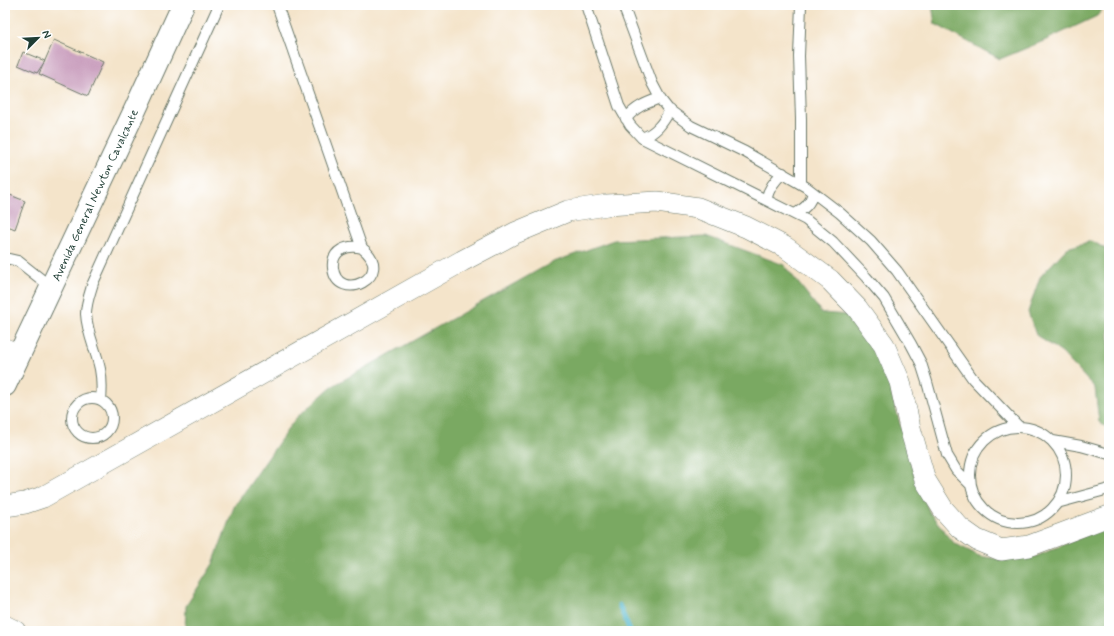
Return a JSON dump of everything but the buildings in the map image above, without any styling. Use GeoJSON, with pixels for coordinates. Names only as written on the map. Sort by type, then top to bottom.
{"type":"FeatureCollection","features":[{"type":"Feature","properties":{"kind":"main road","name":"Avenida General Newton Cavalcante"},"geometry":{"type":"LineString","coordinates":[[5,385],[12,352],[51,286],[183,5]]}},
{"type":"Feature","properties":{"kind":"street"},"geometry":{"type":"LineString","coordinates":[[5,506],[25,503],[55,491],[462,261],[515,233],[568,211],[607,205],[657,202],[698,208],[746,227],[785,247],[830,280],[857,308],[884,345],[900,382],[910,428],[925,480],[943,509],[960,528],[977,540],[1001,550],[1029,546],[1109,516]]}},
{"type":"Feature","properties":{"kind":"street"},"geometry":{"type":"LineString","coordinates":[[5,626],[15,631]]}},
{"type":"Feature","properties":{"kind":"lane"},"geometry":{"type":"LineString","coordinates":[[101,400],[102,383],[100,368],[89,333],[86,314],[88,299],[93,283],[219,5]]}},
{"type":"Feature","properties":{"kind":"lane"},"geometry":{"type":"LineString","coordinates":[[277,5],[362,248],[368,252],[373,265],[372,272],[364,283],[357,286],[344,284],[338,280],[334,274],[334,260],[337,254],[348,246],[362,248]]}},
{"type":"Feature","properties":{"kind":"lane"},"geometry":{"type":"LineString","coordinates":[[586,5],[619,106],[630,125],[642,138],[806,220],[833,242],[884,298],[902,327],[921,363],[947,455],[956,470],[971,485]]}},
{"type":"Feature","properties":{"kind":"lane"},"geometry":{"type":"LineString","coordinates":[[623,5],[652,83],[660,98],[670,110],[691,126],[745,152],[783,173],[801,184],[840,213],[876,247],[897,272],[973,379],[1018,426]]}},
{"type":"Feature","properties":{"kind":"lane"},"geometry":{"type":"LineString","coordinates":[[801,5],[799,56],[801,184]]}},
{"type":"Feature","properties":{"kind":"lane"},"geometry":{"type":"LineString","coordinates":[[626,119],[632,112],[644,103],[660,98]]}},
{"type":"Feature","properties":{"kind":"lane"},"geometry":{"type":"LineString","coordinates":[[642,138],[652,134],[665,119],[670,110]]}},
{"type":"Feature","properties":{"kind":"lane"},"geometry":{"type":"LineString","coordinates":[[766,200],[774,181],[783,173]]}},
{"type":"Feature","properties":{"kind":"lane"},"geometry":{"type":"LineString","coordinates":[[795,214],[807,206],[811,201],[813,193]]}},
{"type":"Feature","properties":{"kind":"lane"},"geometry":{"type":"LineString","coordinates":[[5,258],[18,261],[51,286]]}},
{"type":"Feature","properties":{"kind":"lane"},"geometry":{"type":"LineString","coordinates":[[87,398],[101,400],[110,410],[112,417],[108,430],[103,435],[96,437],[89,438],[83,436],[77,432],[72,419],[76,406],[87,398]]}},
{"type":"Feature","properties":{"kind":"lane"},"geometry":{"type":"LineString","coordinates":[[1053,441],[1064,460],[1066,482],[1057,503],[1046,514],[1032,521],[1016,523],[1001,520],[987,512],[977,500],[971,485],[971,464],[980,444],[997,431],[1018,426],[1037,430],[1053,441],[1081,446],[1109,454]]}},
{"type":"Feature","properties":{"kind":"lane"},"geometry":{"type":"LineString","coordinates":[[1057,503],[1109,489]]}},
{"type":"Feature","properties":{"kind":"green space"},"geometry":{"type":"Polygon","coordinates":[[[932,5],[1106,5],[1097,16],[1046,40],[1000,59],[935,24],[932,5]]]}},
{"type":"Feature","properties":{"kind":"green space"},"geometry":{"type":"Polygon","coordinates":[[[706,236],[784,265],[822,313],[850,315],[865,330],[884,367],[917,484],[930,513],[954,543],[979,556],[1005,560],[1037,556],[1109,525],[1109,631],[185,631],[186,606],[213,564],[234,507],[295,419],[331,387],[551,263],[614,240],[706,236]]]}},
{"type":"Feature","properties":{"kind":"green space"},"geometry":{"type":"Polygon","coordinates":[[[1092,241],[1109,251],[1109,429],[1099,422],[1095,388],[1062,353],[1036,335],[1028,312],[1040,277],[1067,248],[1092,241]]]}},
{"type":"Feature","properties":{"kind":"waterway"},"geometry":{"type":"LineString","coordinates":[[619,605],[630,631]]}}]}
